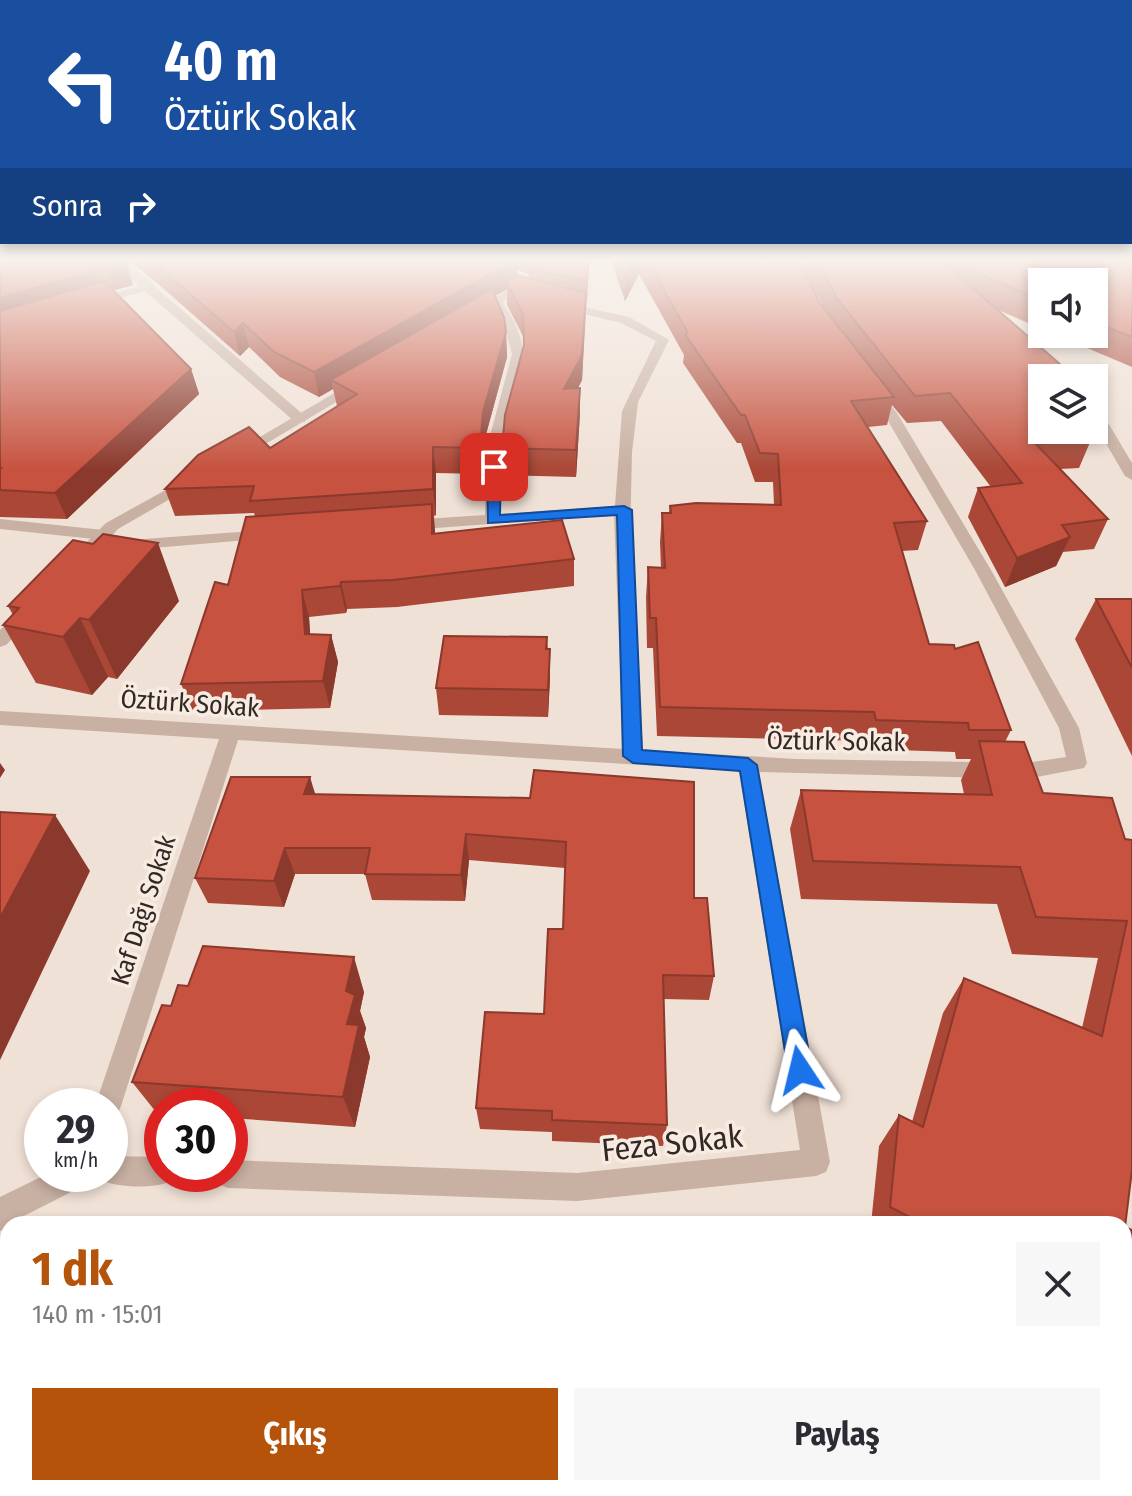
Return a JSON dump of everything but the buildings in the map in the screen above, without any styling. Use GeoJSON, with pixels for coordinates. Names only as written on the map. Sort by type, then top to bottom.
{"type":"FeatureCollection","features":[{"type":"Feature","properties":{"kind":"street"},"geometry":{"type":"LineString","coordinates":[[199,330],[300,419]]}},
{"type":"Feature","properties":{"kind":"street"},"geometry":{"type":"LineString","coordinates":[[493,520],[495,441],[518,369],[520,341],[515,330]]}},
{"type":"Feature","properties":{"kind":"street"},"geometry":{"type":"LineString","coordinates":[[633,756],[624,510],[629,408],[661,352],[663,340],[644,330]]}},
{"type":"Feature","properties":{"kind":"street"},"geometry":{"type":"LineString","coordinates":[[92,547],[112,526],[377,374]]}},
{"type":"Feature","properties":{"kind":"street","name":"Öztürk Sokak"},"geometry":{"type":"LineString","coordinates":[[0,718],[748,765],[1026,771],[1077,763],[1069,728],[983,570],[890,413],[861,376]]}},
{"type":"Feature","properties":{"kind":"street"},"geometry":{"type":"LineString","coordinates":[[1108,435],[1132,476]]}},
{"type":"Feature","properties":{"kind":"street"},"geometry":{"type":"LineString","coordinates":[[385,527],[624,510]]}},
{"type":"Feature","properties":{"kind":"street"},"geometry":{"type":"LineString","coordinates":[[0,524],[92,547],[277,534]]}},
{"type":"Feature","properties":{"kind":"street"},"geometry":{"type":"LineString","coordinates":[[0,641],[39,601]]}},
{"type":"Feature","properties":{"kind":"street","name":"Kaf Dağı Sokak"},"geometry":{"type":"LineString","coordinates":[[114,1088],[231,732]]}},
{"type":"Feature","properties":{"kind":"street","name":"Feza Sokak"},"geometry":{"type":"LineString","coordinates":[[248,1175],[577,1187],[816,1162],[748,765]]}},
{"type":"Feature","properties":{"kind":"street"},"geometry":{"type":"LineString","coordinates":[[1,1216],[7,1209],[41,1192]]}},
{"type":"Feature","properties":{"kind":"route"},"geometry":{"type":"LineString","coordinates":[[494,467],[493,520],[624,510],[633,756],[748,765],[800,1070]]}}]}
